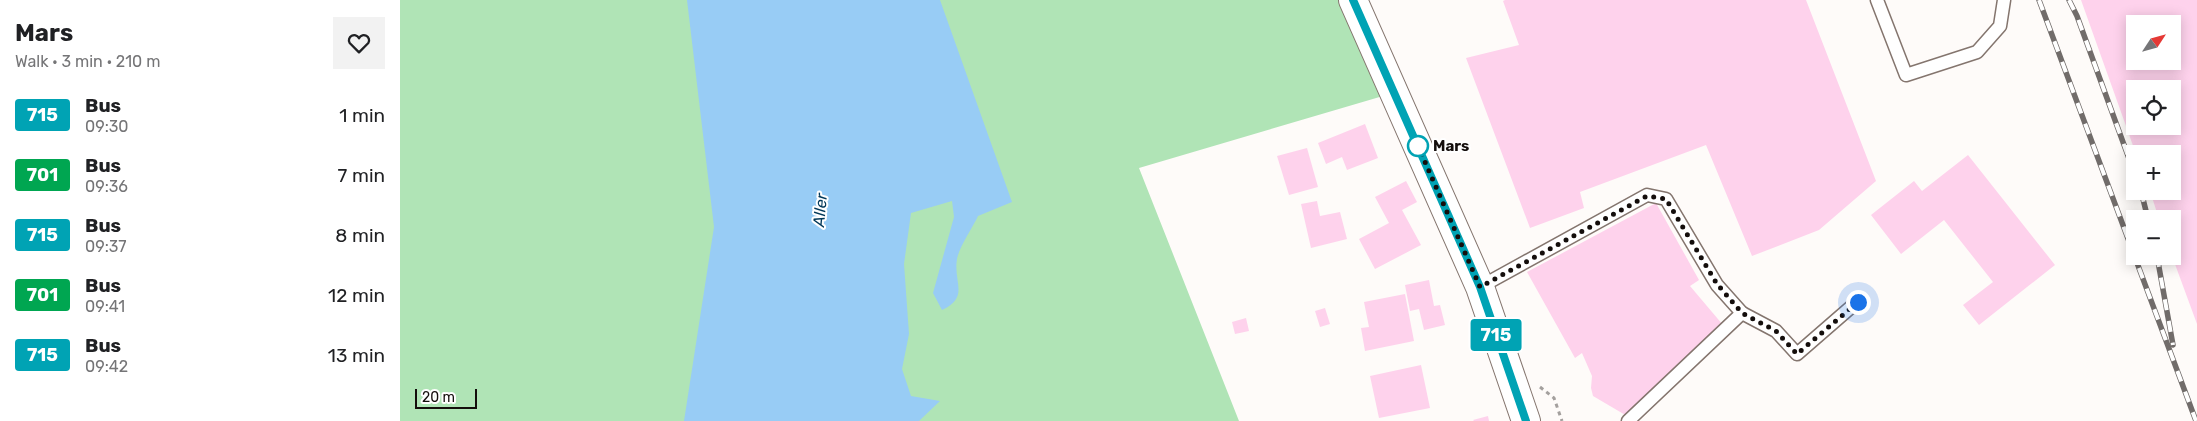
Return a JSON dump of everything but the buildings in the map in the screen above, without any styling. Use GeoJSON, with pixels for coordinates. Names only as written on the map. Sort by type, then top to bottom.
{"type":"FeatureCollection","features":[{"type":"Feature","properties":{"kind":"main road"},"geometry":{"type":"LineString","coordinates":[[1353,0],[1480,287],[1526,421]]}},
{"type":"Feature","properties":{"kind":"lane"},"geometry":{"type":"LineString","coordinates":[[1877,0],[1906,75],[1977,52],[2000,26],[2004,0]]}},
{"type":"Feature","properties":{"kind":"lane"},"geometry":{"type":"LineString","coordinates":[[1480,287],[1647,196],[1666,199],[1717,284],[1742,313],[1776,331],[1797,354],[1858,302]]}},
{"type":"Feature","properties":{"kind":"lane"},"geometry":{"type":"LineString","coordinates":[[1628,421],[1742,313]]}},
{"type":"Feature","properties":{"kind":"path"},"geometry":{"type":"LineString","coordinates":[[1554,398],[1562,421]]}},
{"type":"Feature","properties":{"kind":"green space"},"geometry":{"type":"Polygon","coordinates":[[[400,0],[1344,0],[1383,96],[1139,168],[1239,421],[400,421],[400,0]]]}},
{"type":"Feature","properties":{"kind":"water","name":"Aller"},"geometry":{"type":"Polygon","coordinates":[[[687,0],[940,0],[1012,202],[978,216],[958,254],[956,267],[958,294],[956,300],[942,310],[933,293],[954,217],[952,201],[911,213],[904,264],[909,334],[902,369],[911,396],[940,401],[919,421],[684,421],[714,227],[687,0]]]}},
{"type":"Feature","properties":{"kind":"railway"},"geometry":{"type":"LineString","coordinates":[[2039,0],[2196,421]]}},
{"type":"Feature","properties":{"kind":"railway"},"geometry":{"type":"LineString","coordinates":[[2069,0],[2077,16],[2126,150]]}},
{"type":"Feature","properties":{"kind":"railway"},"geometry":{"type":"LineString","coordinates":[[2143,200],[2146,210]]}},
{"type":"Feature","properties":{"kind":"railway"},"geometry":{"type":"LineString","coordinates":[[2159,265],[2173,345]]}},
{"type":"Feature","properties":{"kind":"bus line","name":"715"},"geometry":{"type":"LineString","coordinates":[[1353,0],[1469,260],[1526,421]]}},
{"type":"Feature","properties":{"kind":"place","name":"Mars"},"geometry":{"type":"Point","coordinates":[1418,146]}},
{"type":"Feature","properties":{"kind":"route"},"geometry":{"type":"LineString","coordinates":[[1418,146],[1480,287],[1495,277],[1647,196],[1666,199],[1717,284],[1742,313],[1776,331],[1797,354],[1858,302]]}}]}
